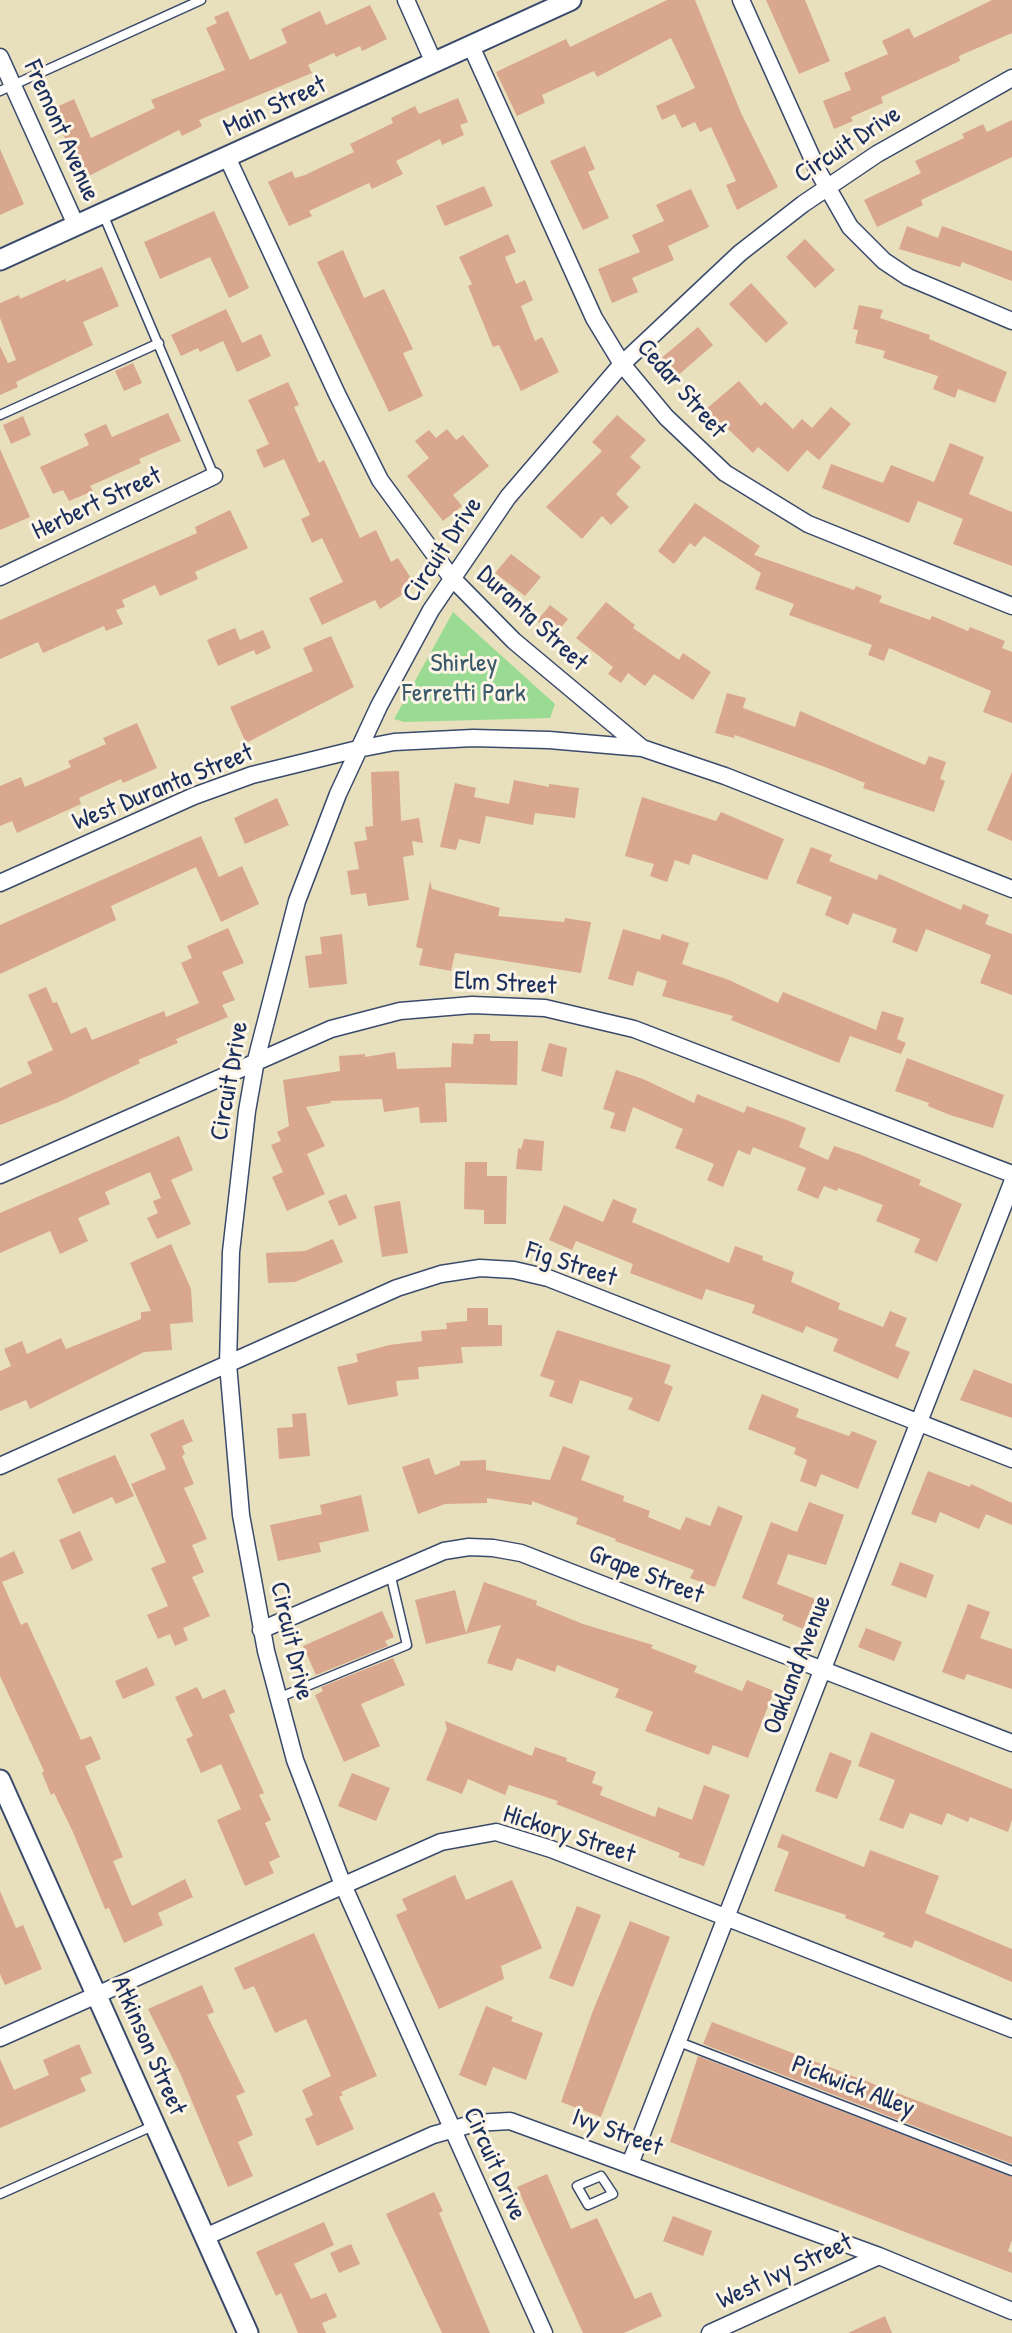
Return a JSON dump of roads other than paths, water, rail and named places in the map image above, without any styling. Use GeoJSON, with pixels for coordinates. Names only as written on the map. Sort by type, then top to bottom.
{"type":"FeatureCollection","features":[{"type":"Feature","properties":{"kind":"street"},"geometry":{"type":"LineString","coordinates":[[406,0],[434,63]]}},
{"type":"Feature","properties":{"kind":"street","name":"Main Street"},"geometry":{"type":"LineString","coordinates":[[0,260],[571,0]]}},
{"type":"Feature","properties":{"kind":"street"},"geometry":{"type":"LineString","coordinates":[[741,0],[826,187],[850,227],[884,261],[946,295],[1012,321]]}},
{"type":"Feature","properties":{"kind":"street","name":"Cedar Street"},"geometry":{"type":"LineString","coordinates":[[471,46],[594,318],[622,363],[700,451],[725,473],[764,499],[836,537],[1012,606]]}},
{"type":"Feature","properties":{"kind":"street","name":"Fremont Avenue"},"geometry":{"type":"LineString","coordinates":[[0,57],[6,88],[76,225]]}},
{"type":"Feature","properties":{"kind":"street","name":"Circuit Drive"},"geometry":{"type":"LineString","coordinates":[[544,2333],[343,1885],[313,1812],[278,1699],[261,1630],[241,1515],[228,1364],[234,1227],[247,1111],[256,1060],[297,901],[358,749],[404,657],[451,577],[508,496],[622,363],[740,253],[826,187],[911,132],[1012,78]]}},
{"type":"Feature","properties":{"kind":"street","name":"Duranta Street"},"geometry":{"type":"LineString","coordinates":[[227,157],[368,458],[400,509],[451,577],[514,642],[642,748],[725,776],[1012,889]]}},
{"type":"Feature","properties":{"kind":"street","name":"Herbert Street"},"geometry":{"type":"LineString","coordinates":[[0,577],[214,476]]}},
{"type":"Feature","properties":{"kind":"street","name":"West Duranta Street"},"geometry":{"type":"LineString","coordinates":[[0,883],[194,796],[253,775],[358,749],[394,743],[473,738],[549,740],[642,748]]}},
{"type":"Feature","properties":{"kind":"street","name":"Elm Street"},"geometry":{"type":"LineString","coordinates":[[0,1175],[331,1029],[400,1011],[472,1005],[545,1008],[635,1029],[1012,1174]]}},
{"type":"Feature","properties":{"kind":"street","name":"Oakland Avenue"},"geometry":{"type":"LineString","coordinates":[[630,2164],[1012,1183]]}},
{"type":"Feature","properties":{"kind":"street","name":"Fig Street"},"geometry":{"type":"LineString","coordinates":[[0,1466],[397,1288],[430,1278],[480,1269],[514,1270],[548,1278],[1012,1459]]}},
{"type":"Feature","properties":{"kind":"street","name":"Grape Street"},"geometry":{"type":"LineString","coordinates":[[261,1630],[444,1551],[469,1547],[521,1553],[1012,1744]]}},
{"type":"Feature","properties":{"kind":"street","name":"Atkinson Street"},"geometry":{"type":"LineString","coordinates":[[0,1780],[248,2333]]}},
{"type":"Feature","properties":{"kind":"street","name":"Hickory Street"},"geometry":{"type":"LineString","coordinates":[[0,2038],[441,1842],[496,1832],[551,1849],[1012,2029]]}},
{"type":"Feature","properties":{"kind":"street","name":"Ivy Street"},"geometry":{"type":"LineString","coordinates":[[205,2236],[452,2129],[484,2121],[510,2121],[879,2256],[1012,2311]]}},
{"type":"Feature","properties":{"kind":"street","name":"West Ivy Street"},"geometry":{"type":"LineString","coordinates":[[710,2333],[879,2256]]}},
{"type":"Feature","properties":{"kind":"lane"},"geometry":{"type":"LineString","coordinates":[[6,88],[201,0]]}},
{"type":"Feature","properties":{"kind":"lane"},"geometry":{"type":"LineString","coordinates":[[103,214],[214,476]]}},
{"type":"Feature","properties":{"kind":"lane"},"geometry":{"type":"LineString","coordinates":[[0,415],[159,343]]}},
{"type":"Feature","properties":{"kind":"lane"},"geometry":{"type":"LineString","coordinates":[[278,1699],[407,1645],[390,1573]]}},
{"type":"Feature","properties":{"kind":"lane","name":"Pickwick Alley"},"geometry":{"type":"LineString","coordinates":[[679,2042],[1012,2171]]}},
{"type":"Feature","properties":{"kind":"lane"},"geometry":{"type":"LineString","coordinates":[[0,2194],[155,2125]]}},
{"type":"Feature","properties":{"kind":"lane"},"geometry":{"type":"LineString","coordinates":[[601,2176],[610,2156]]}},
{"type":"Feature","properties":{"kind":"park label","name":"Shirley Ferretti Park"},"geometry":{"type":"Point","coordinates":[464,679]}}]}
